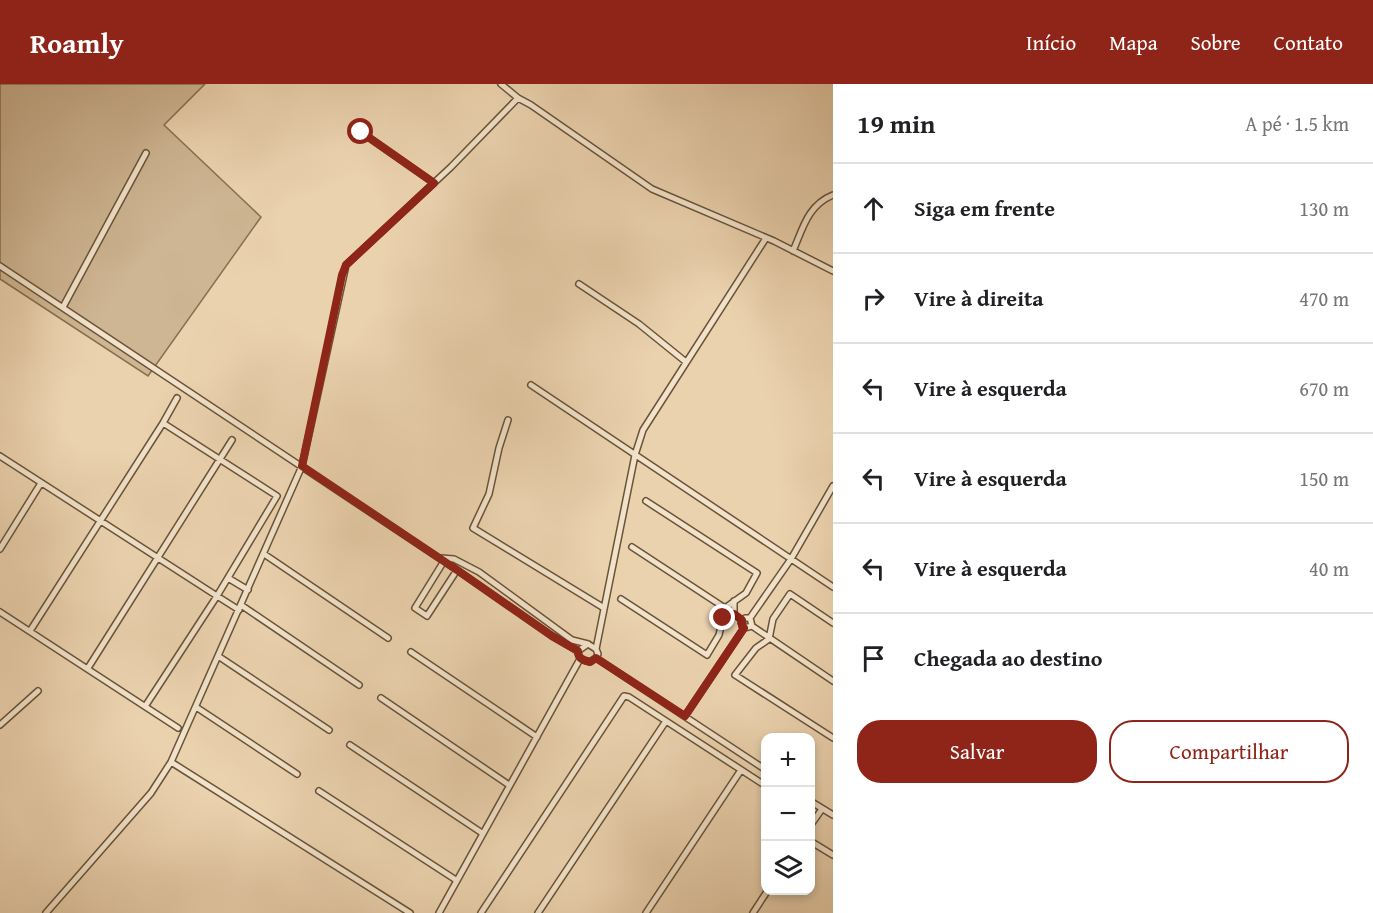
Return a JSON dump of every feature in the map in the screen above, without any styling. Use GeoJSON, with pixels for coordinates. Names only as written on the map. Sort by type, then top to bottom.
{"type":"FeatureCollection","features":[{"type":"Feature","properties":{"kind":"street"},"geometry":{"type":"LineString","coordinates":[[501,84],[652,189],[766,238],[833,271]]}},
{"type":"Feature","properties":{"kind":"street"},"geometry":{"type":"LineString","coordinates":[[46,913],[152,793],[171,762],[302,466],[346,265],[434,183],[518,98]]}},
{"type":"Feature","properties":{"kind":"street"},"geometry":{"type":"LineString","coordinates":[[361,132],[434,183]]}},
{"type":"Feature","properties":{"kind":"street"},"geometry":{"type":"LineString","coordinates":[[63,307],[146,153]]}},
{"type":"Feature","properties":{"kind":"street"},"geometry":{"type":"LineString","coordinates":[[793,251],[808,216],[820,200],[833,195]]}},
{"type":"Feature","properties":{"kind":"street"},"geometry":{"type":"LineString","coordinates":[[580,659],[590,662],[598,654],[596,649],[635,455],[644,430],[766,238]]}},
{"type":"Feature","properties":{"kind":"street"},"geometry":{"type":"LineString","coordinates":[[0,266],[302,466],[552,636],[578,651]]}},
{"type":"Feature","properties":{"kind":"street"},"geometry":{"type":"LineString","coordinates":[[579,285],[639,324],[687,362]]}},
{"type":"Feature","properties":{"kind":"street"},"geometry":{"type":"LineString","coordinates":[[531,385],[833,587]]}},
{"type":"Feature","properties":{"kind":"street"},"geometry":{"type":"LineString","coordinates":[[30,631],[177,398]]}},
{"type":"Feature","properties":{"kind":"street"},"geometry":{"type":"LineString","coordinates":[[508,420],[489,494],[473,528],[604,608]]}},
{"type":"Feature","properties":{"kind":"street"},"geometry":{"type":"LineString","coordinates":[[146,705],[217,596],[277,496],[163,423]]}},
{"type":"Feature","properties":{"kind":"street"},"geometry":{"type":"LineString","coordinates":[[88,668],[232,440]]}},
{"type":"Feature","properties":{"kind":"street"},"geometry":{"type":"LineString","coordinates":[[0,456],[217,596],[240,607],[358,685]]}},
{"type":"Feature","properties":{"kind":"street"},"geometry":{"type":"LineString","coordinates":[[0,549],[41,483]]}},
{"type":"Feature","properties":{"kind":"street"},"geometry":{"type":"LineString","coordinates":[[833,486],[791,559],[750,618],[752,626],[769,639],[833,681]]}},
{"type":"Feature","properties":{"kind":"street"},"geometry":{"type":"LineString","coordinates":[[621,599],[707,655],[719,635],[725,608],[746,593],[757,573],[646,501]]}},
{"type":"Feature","properties":{"kind":"street"},"geometry":{"type":"LineString","coordinates":[[632,547],[725,608]]}},
{"type":"Feature","properties":{"kind":"street"},"geometry":{"type":"LineString","coordinates":[[264,554],[388,638]]}},
{"type":"Feature","properties":{"kind":"street"},"geometry":{"type":"LineString","coordinates":[[442,560],[454,559],[478,572],[572,640],[596,649]]}},
{"type":"Feature","properties":{"kind":"street"},"geometry":{"type":"LineString","coordinates":[[442,560],[435,577],[415,608],[427,616],[457,570]]}},
{"type":"Feature","properties":{"kind":"street"},"geometry":{"type":"LineString","coordinates":[[435,577],[447,585]]}},
{"type":"Feature","properties":{"kind":"street"},"geometry":{"type":"LineString","coordinates":[[228,578],[248,590]]}},
{"type":"Feature","properties":{"kind":"street"},"geometry":{"type":"LineString","coordinates":[[833,623],[790,594],[773,619],[769,639],[756,648],[735,675],[833,738]]}},
{"type":"Feature","properties":{"kind":"street"},"geometry":{"type":"LineString","coordinates":[[734,601],[734,614]]}},
{"type":"Feature","properties":{"kind":"street"},"geometry":{"type":"LineString","coordinates":[[0,612],[178,728]]}},
{"type":"Feature","properties":{"kind":"street"},"geometry":{"type":"LineString","coordinates":[[723,618],[734,614]]}},
{"type":"Feature","properties":{"kind":"street"},"geometry":{"type":"LineString","coordinates":[[734,614],[742,620]]}},
{"type":"Feature","properties":{"kind":"street"},"geometry":{"type":"LineString","coordinates":[[742,620],[750,618]]}},
{"type":"Feature","properties":{"kind":"street"},"geometry":{"type":"LineString","coordinates":[[742,620],[744,628]]}},
{"type":"Feature","properties":{"kind":"street"},"geometry":{"type":"LineString","coordinates":[[685,716],[744,628],[752,626]]}},
{"type":"Feature","properties":{"kind":"street"},"geometry":{"type":"LineString","coordinates":[[578,651],[588,645]]}},
{"type":"Feature","properties":{"kind":"street"},"geometry":{"type":"LineString","coordinates":[[439,913],[580,659],[578,651]]}},
{"type":"Feature","properties":{"kind":"street"},"geometry":{"type":"LineString","coordinates":[[411,652],[537,737]]}},
{"type":"Feature","properties":{"kind":"street"},"geometry":{"type":"LineString","coordinates":[[218,656],[328,730]]}},
{"type":"Feature","properties":{"kind":"street"},"geometry":{"type":"LineString","coordinates":[[596,658],[761,767]]}},
{"type":"Feature","properties":{"kind":"street"},"geometry":{"type":"LineString","coordinates":[[0,725],[38,691]]}},
{"type":"Feature","properties":{"kind":"street"},"geometry":{"type":"LineString","coordinates":[[481,913],[624,696],[629,697],[761,783]]}},
{"type":"Feature","properties":{"kind":"street"},"geometry":{"type":"LineString","coordinates":[[381,698],[509,785]]}},
{"type":"Feature","properties":{"kind":"street"},"geometry":{"type":"LineString","coordinates":[[196,707],[297,774]]}},
{"type":"Feature","properties":{"kind":"street"},"geometry":{"type":"LineString","coordinates":[[538,913],[666,721]]}},
{"type":"Feature","properties":{"kind":"street"},"geometry":{"type":"LineString","coordinates":[[350,745],[482,833]]}},
{"type":"Feature","properties":{"kind":"street"},"geometry":{"type":"LineString","coordinates":[[171,762],[410,913]]}},
{"type":"Feature","properties":{"kind":"street"},"geometry":{"type":"LineString","coordinates":[[646,913],[741,770]]}},
{"type":"Feature","properties":{"kind":"street"},"geometry":{"type":"LineString","coordinates":[[319,791],[456,880]]}},
{"type":"Feature","properties":{"kind":"street"},"geometry":{"type":"LineString","coordinates":[[815,804],[833,815]]}},
{"type":"Feature","properties":{"kind":"street"},"geometry":{"type":"LineString","coordinates":[[815,816],[822,809]]}},
{"type":"Feature","properties":{"kind":"street"},"geometry":{"type":"LineString","coordinates":[[815,844],[833,855]]}},
{"type":"Feature","properties":{"kind":"street"},"geometry":{"type":"LineString","coordinates":[[753,913],[765,895]]}},
{"type":"Feature","properties":{"kind":"shaded area"},"geometry":{"type":"Polygon","coordinates":[[[0,84],[205,84],[164,125],[261,217],[148,376],[0,279],[0,84]]]}},
{"type":"Feature","properties":{"kind":"route"},"geometry":{"type":"LineString","coordinates":[[361,132],[434,183],[346,265],[302,466],[552,636],[578,651],[580,659],[590,662],[596,658],[685,716],[744,628],[742,620],[734,614],[723,618]]}}]}
